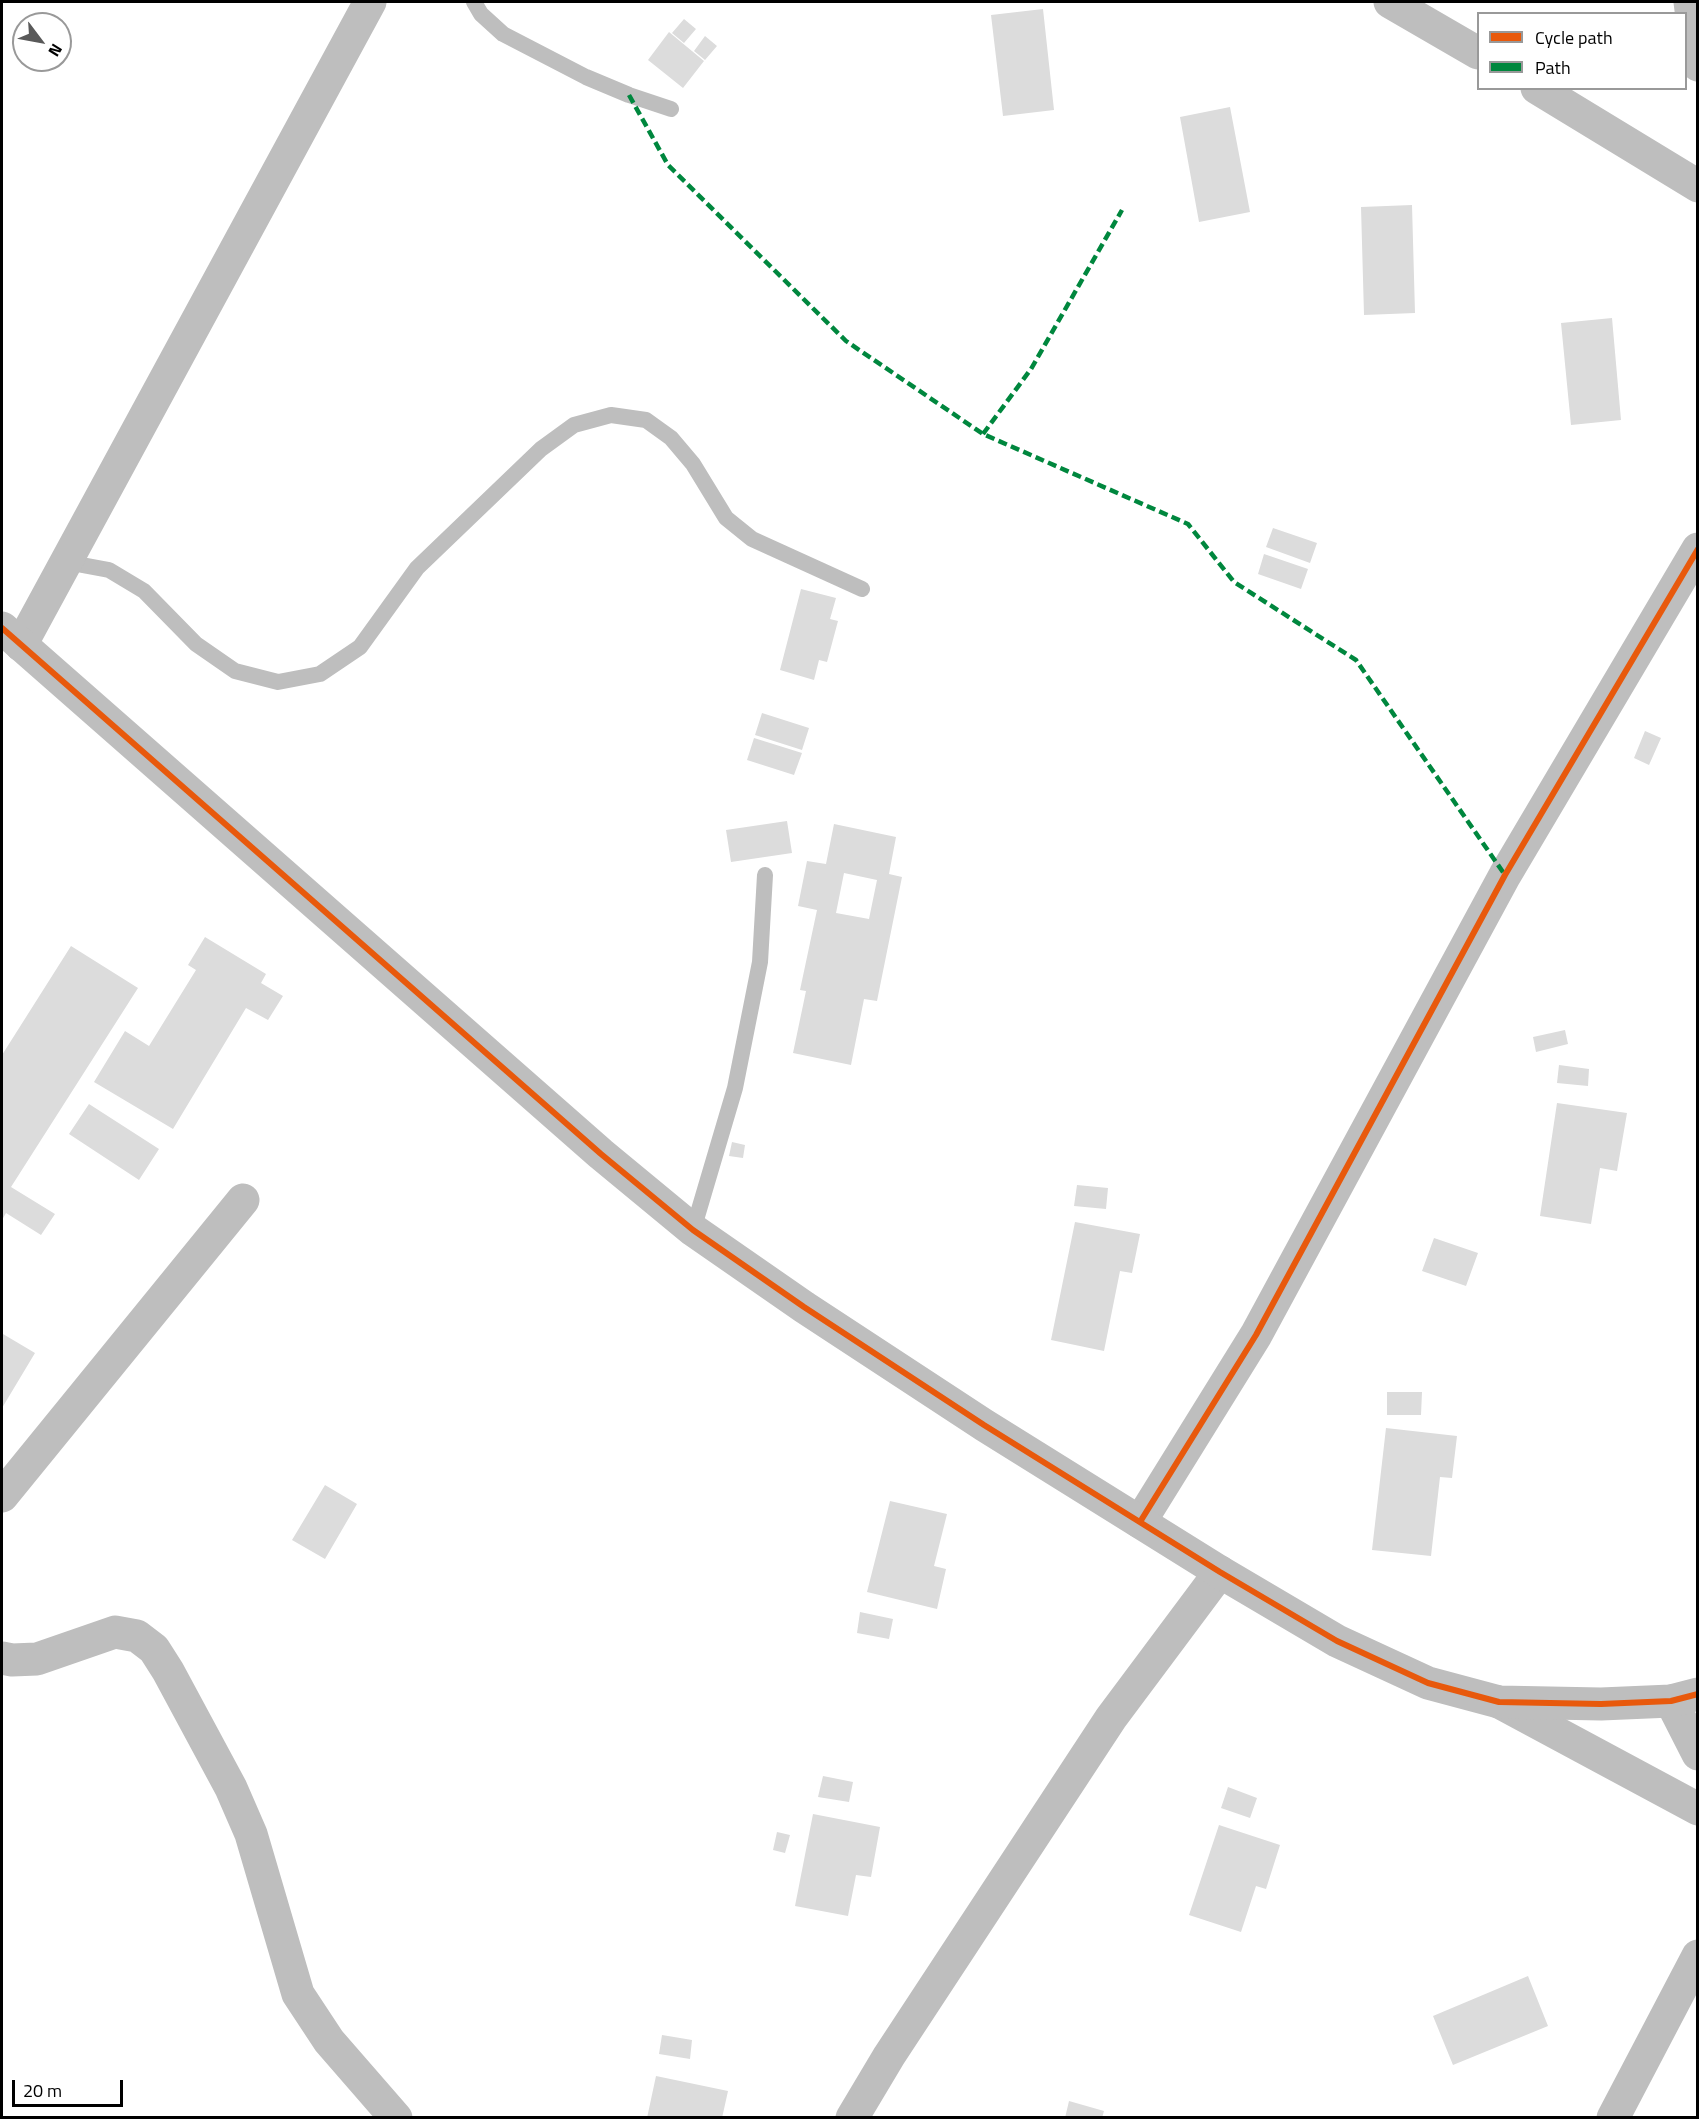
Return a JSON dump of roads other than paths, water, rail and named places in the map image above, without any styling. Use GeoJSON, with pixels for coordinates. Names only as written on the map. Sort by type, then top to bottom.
{"type":"FeatureCollection","features":[{"type":"Feature","properties":{"kind":"street"},"geometry":{"type":"LineString","coordinates":[[370,2],[66,562],[11,637],[601,1154],[693,1230],[898,1370],[1220,1572],[1337,1641],[1428,1683],[1499,1702],[1698,1809]]}},
{"type":"Feature","properties":{"kind":"street"},"geometry":{"type":"LineString","coordinates":[[1390,2],[1477,52]]}},
{"type":"Feature","properties":{"kind":"street"},"geometry":{"type":"LineString","coordinates":[[1690,2],[1698,65]]}},
{"type":"Feature","properties":{"kind":"street"},"geometry":{"type":"LineString","coordinates":[[1540,90],[1698,186]]}},
{"type":"Feature","properties":{"kind":"street"},"geometry":{"type":"LineString","coordinates":[[1140,1522],[1257,1335],[1505,875],[1698,549]]}},
{"type":"Feature","properties":{"kind":"street"},"geometry":{"type":"LineString","coordinates":[[2,1496],[243,1200]]}},
{"type":"Feature","properties":{"kind":"street"},"geometry":{"type":"LineString","coordinates":[[852,2118],[889,2056],[1111,1718],[1220,1572]]}},
{"type":"Feature","properties":{"kind":"street"},"geometry":{"type":"LineString","coordinates":[[2,1658],[37,1659],[115,1632],[137,1636],[154,1649],[231,1788],[251,1834],[298,1994],[329,2041],[396,2118]]}},
{"type":"Feature","properties":{"kind":"street"},"geometry":{"type":"LineString","coordinates":[[1499,1702],[1601,1704],[1684,1697],[1698,1754]]}},
{"type":"Feature","properties":{"kind":"street"},"geometry":{"type":"LineString","coordinates":[[1613,2118],[1698,1956]]}},
{"type":"Feature","properties":{"kind":"lane"},"geometry":{"type":"LineString","coordinates":[[474,2],[481,15],[503,34],[586,77],[629,95],[671,108]]}},
{"type":"Feature","properties":{"kind":"lane"},"geometry":{"type":"LineString","coordinates":[[66,562],[109,570],[144,591],[196,644],[235,671],[278,682],[320,674],[360,647],[417,568],[541,449],[574,425],[611,415],[646,420],[671,438],[693,464],[726,518],[752,539],[861,589]]}},
{"type":"Feature","properties":{"kind":"lane"},"geometry":{"type":"LineString","coordinates":[[693,1230],[738,1077],[760,962],[765,874]]}}]}
